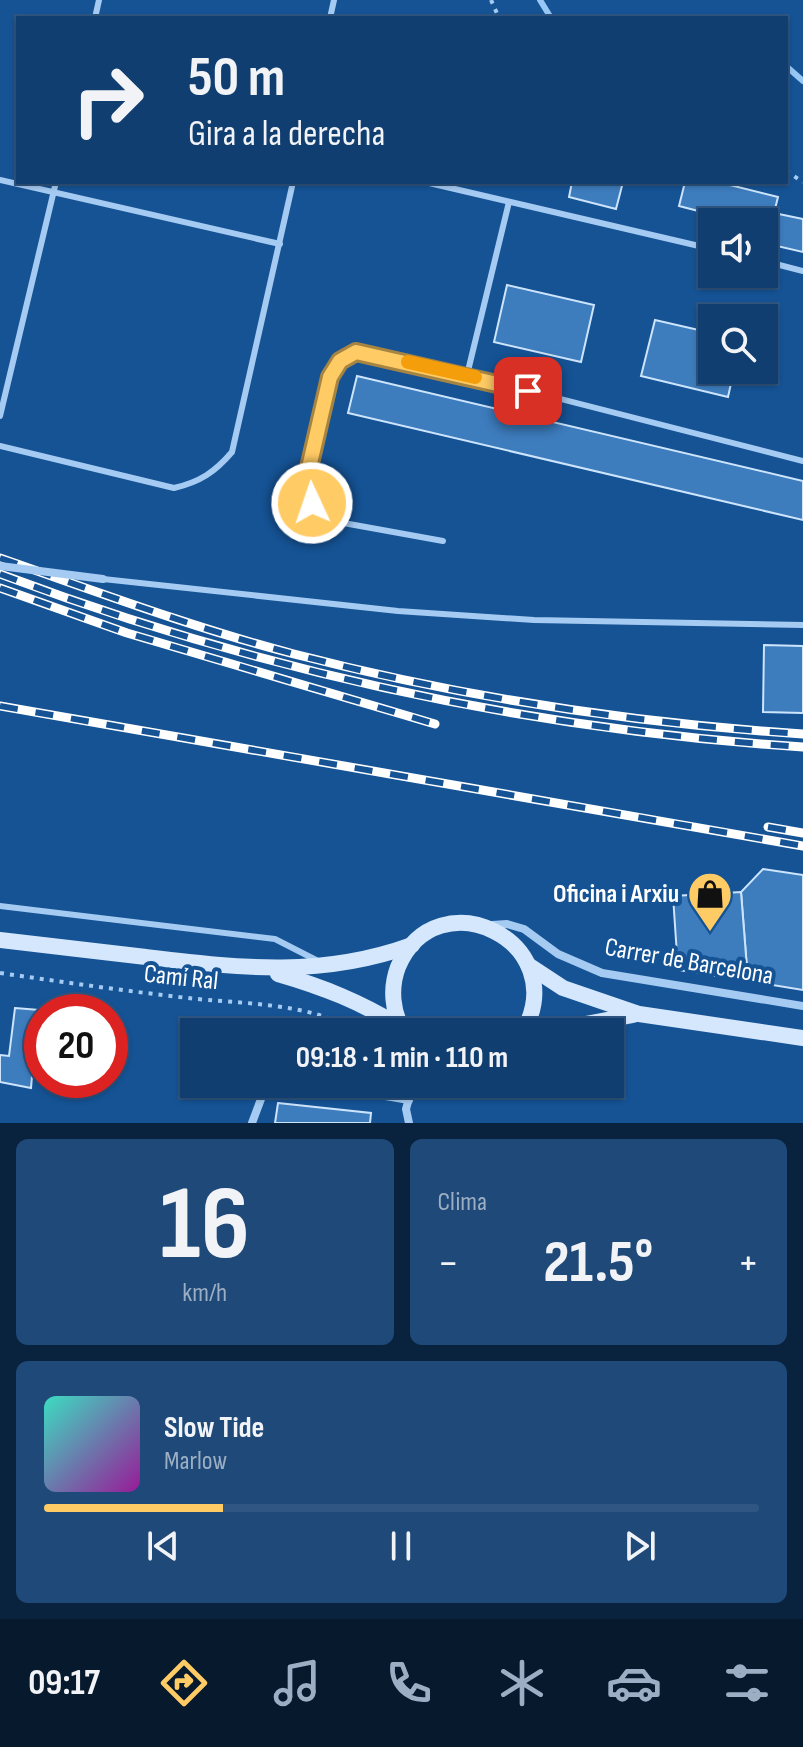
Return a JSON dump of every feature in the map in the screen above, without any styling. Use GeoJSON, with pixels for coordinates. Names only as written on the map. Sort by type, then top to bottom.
{"type":"FeatureCollection","features":[{"type":"Feature","properties":{"kind":"main road"},"geometry":{"type":"LineString","coordinates":[[0,940],[261,969],[328,967],[377,958],[412,945],[448,924],[483,926],[507,938],[528,965],[576,994],[639,1014],[803,1038]]}},
{"type":"Feature","properties":{"kind":"main road"},"geometry":{"type":"LineString","coordinates":[[398,1018],[393,984],[412,945]]}},
{"type":"Feature","properties":{"kind":"main road"},"geometry":{"type":"LineString","coordinates":[[527,1018],[534,996],[528,965]]}},
{"type":"Feature","properties":{"kind":"main road"},"geometry":{"type":"LineString","coordinates":[[261,969],[326,987],[363,1003],[386,1018]]}},
{"type":"Feature","properties":{"kind":"main road"},"geometry":{"type":"LineString","coordinates":[[618,1018],[639,1014]]}},
{"type":"Feature","properties":{"kind":"street"},"geometry":{"type":"LineString","coordinates":[[0,566],[103,579]]}},
{"type":"Feature","properties":{"kind":"street","name":"Carrer de Barcelona"},"geometry":{"type":"LineString","coordinates":[[483,926],[507,924],[524,929],[558,954],[602,973],[803,1006]]}},
{"type":"Feature","properties":{"kind":"street"},"geometry":{"type":"LineString","coordinates":[[252,1123],[261,1098]]}},
{"type":"Feature","properties":{"kind":"street"},"geometry":{"type":"LineString","coordinates":[[397,1098],[409,1100],[406,1109],[409,1123]]}},
{"type":"Feature","properties":{"kind":"lane"},"geometry":{"type":"LineString","coordinates":[[18,184],[280,244]]}},
{"type":"Feature","properties":{"kind":"lane"},"geometry":{"type":"LineString","coordinates":[[0,416],[55,184]]}},
{"type":"Feature","properties":{"kind":"lane"},"geometry":{"type":"LineString","coordinates":[[0,446],[174,488],[196,483],[218,470],[232,452],[293,184]]}},
{"type":"Feature","properties":{"kind":"lane"},"geometry":{"type":"LineString","coordinates":[[433,184],[698,246]]}},
{"type":"Feature","properties":{"kind":"lane"},"geometry":{"type":"LineString","coordinates":[[467,375],[509,202]]}},
{"type":"Feature","properties":{"kind":"lane"},"geometry":{"type":"LineString","coordinates":[[778,265],[803,271]]}},
{"type":"Feature","properties":{"kind":"lane"},"geometry":{"type":"LineString","coordinates":[[443,541],[327,520],[312,503],[308,472],[330,377],[340,361],[356,352],[467,375],[803,461]]}},
{"type":"Feature","properties":{"kind":"lane"},"geometry":{"type":"LineString","coordinates":[[103,579],[398,611],[534,620],[803,625]]}},
{"type":"Feature","properties":{"kind":"lane"},"geometry":{"type":"LineString","coordinates":[[0,906],[275,939],[328,967]]}},
{"type":"Feature","properties":{"kind":"path","name":"Camí Ral"},"geometry":{"type":"LineString","coordinates":[[0,973],[259,1004],[321,1018]]}},
{"type":"Feature","properties":{"kind":"building"},"geometry":{"type":"Polygon","coordinates":[[[572,184],[622,184],[616,209],[569,197],[572,184]]]}},
{"type":"Feature","properties":{"kind":"building"},"geometry":{"type":"Polygon","coordinates":[[[684,184],[726,184],[778,197],[775,208],[698,208],[698,211],[679,206],[684,184]]]}},
{"type":"Feature","properties":{"kind":"building"},"geometry":{"type":"Polygon","coordinates":[[[778,214],[803,219],[803,252],[778,246],[778,214]]]}},
{"type":"Feature","properties":{"kind":"building"},"geometry":{"type":"Polygon","coordinates":[[[507,285],[594,305],[581,362],[494,342],[507,285]]]}},
{"type":"Feature","properties":{"kind":"building"},"geometry":{"type":"Polygon","coordinates":[[[655,320],[698,330],[698,384],[731,384],[728,397],[641,376],[655,320]]]}},
{"type":"Feature","properties":{"kind":"building"},"geometry":{"type":"Polygon","coordinates":[[[357,376],[803,481],[803,520],[348,413],[357,376]]]}},
{"type":"Feature","properties":{"kind":"building"},"geometry":{"type":"Polygon","coordinates":[[[764,645],[803,646],[803,713],[763,712],[764,645]]]}},
{"type":"Feature","properties":{"kind":"building"},"geometry":{"type":"Polygon","coordinates":[[[763,869],[803,875],[803,990],[748,981],[741,892],[763,869]]]}},
{"type":"Feature","properties":{"kind":"building","name":"Oficina i Arxiu"},"geometry":{"type":"Polygon","coordinates":[[[741,892],[748,981],[678,970],[673,896],[741,892]]]}},
{"type":"Feature","properties":{"kind":"building"},"geometry":{"type":"Polygon","coordinates":[[[15,1008],[24,1009],[24,1087],[0,1082],[0,1055],[9,1056],[15,1008]]]}},
{"type":"Feature","properties":{"kind":"building"},"geometry":{"type":"Polygon","coordinates":[[[278,1103],[371,1113],[370,1123],[275,1123],[278,1103]]]}},
{"type":"Feature","properties":{"kind":"waterway"},"geometry":{"type":"LineString","coordinates":[[540,0],[550,16]]}},
{"type":"Feature","properties":{"kind":"waterway"},"geometry":{"type":"LineString","coordinates":[[788,68],[803,81]]}},
{"type":"Feature","properties":{"kind":"railway"},"geometry":{"type":"LineString","coordinates":[[0,558],[220,633],[294,654],[420,683],[610,715],[803,734]]}},
{"type":"Feature","properties":{"kind":"railway"},"geometry":{"type":"LineString","coordinates":[[0,574],[196,639],[295,667],[395,690],[598,726],[803,747]]}},
{"type":"Feature","properties":{"kind":"railway"},"geometry":{"type":"LineString","coordinates":[[0,588],[127,633],[435,724]]}},
{"type":"Feature","properties":{"kind":"railway"},"geometry":{"type":"LineString","coordinates":[[0,706],[803,846]]}},
{"type":"Feature","properties":{"kind":"railway"},"geometry":{"type":"LineString","coordinates":[[768,827],[803,833]]}},
{"type":"Feature","properties":{"kind":"slow traffic"},"geometry":{"type":"LineString","coordinates":[[408,362],[475,377]]}},
{"type":"Feature","properties":{"kind":"place","name":"Oficina i Arxiu"},"geometry":{"type":"Point","coordinates":[710,933]}},
{"type":"Feature","properties":{"kind":"route"},"geometry":{"type":"LineString","coordinates":[[312,503],[308,472],[330,377],[340,361],[356,352],[528,391]]}}]}
